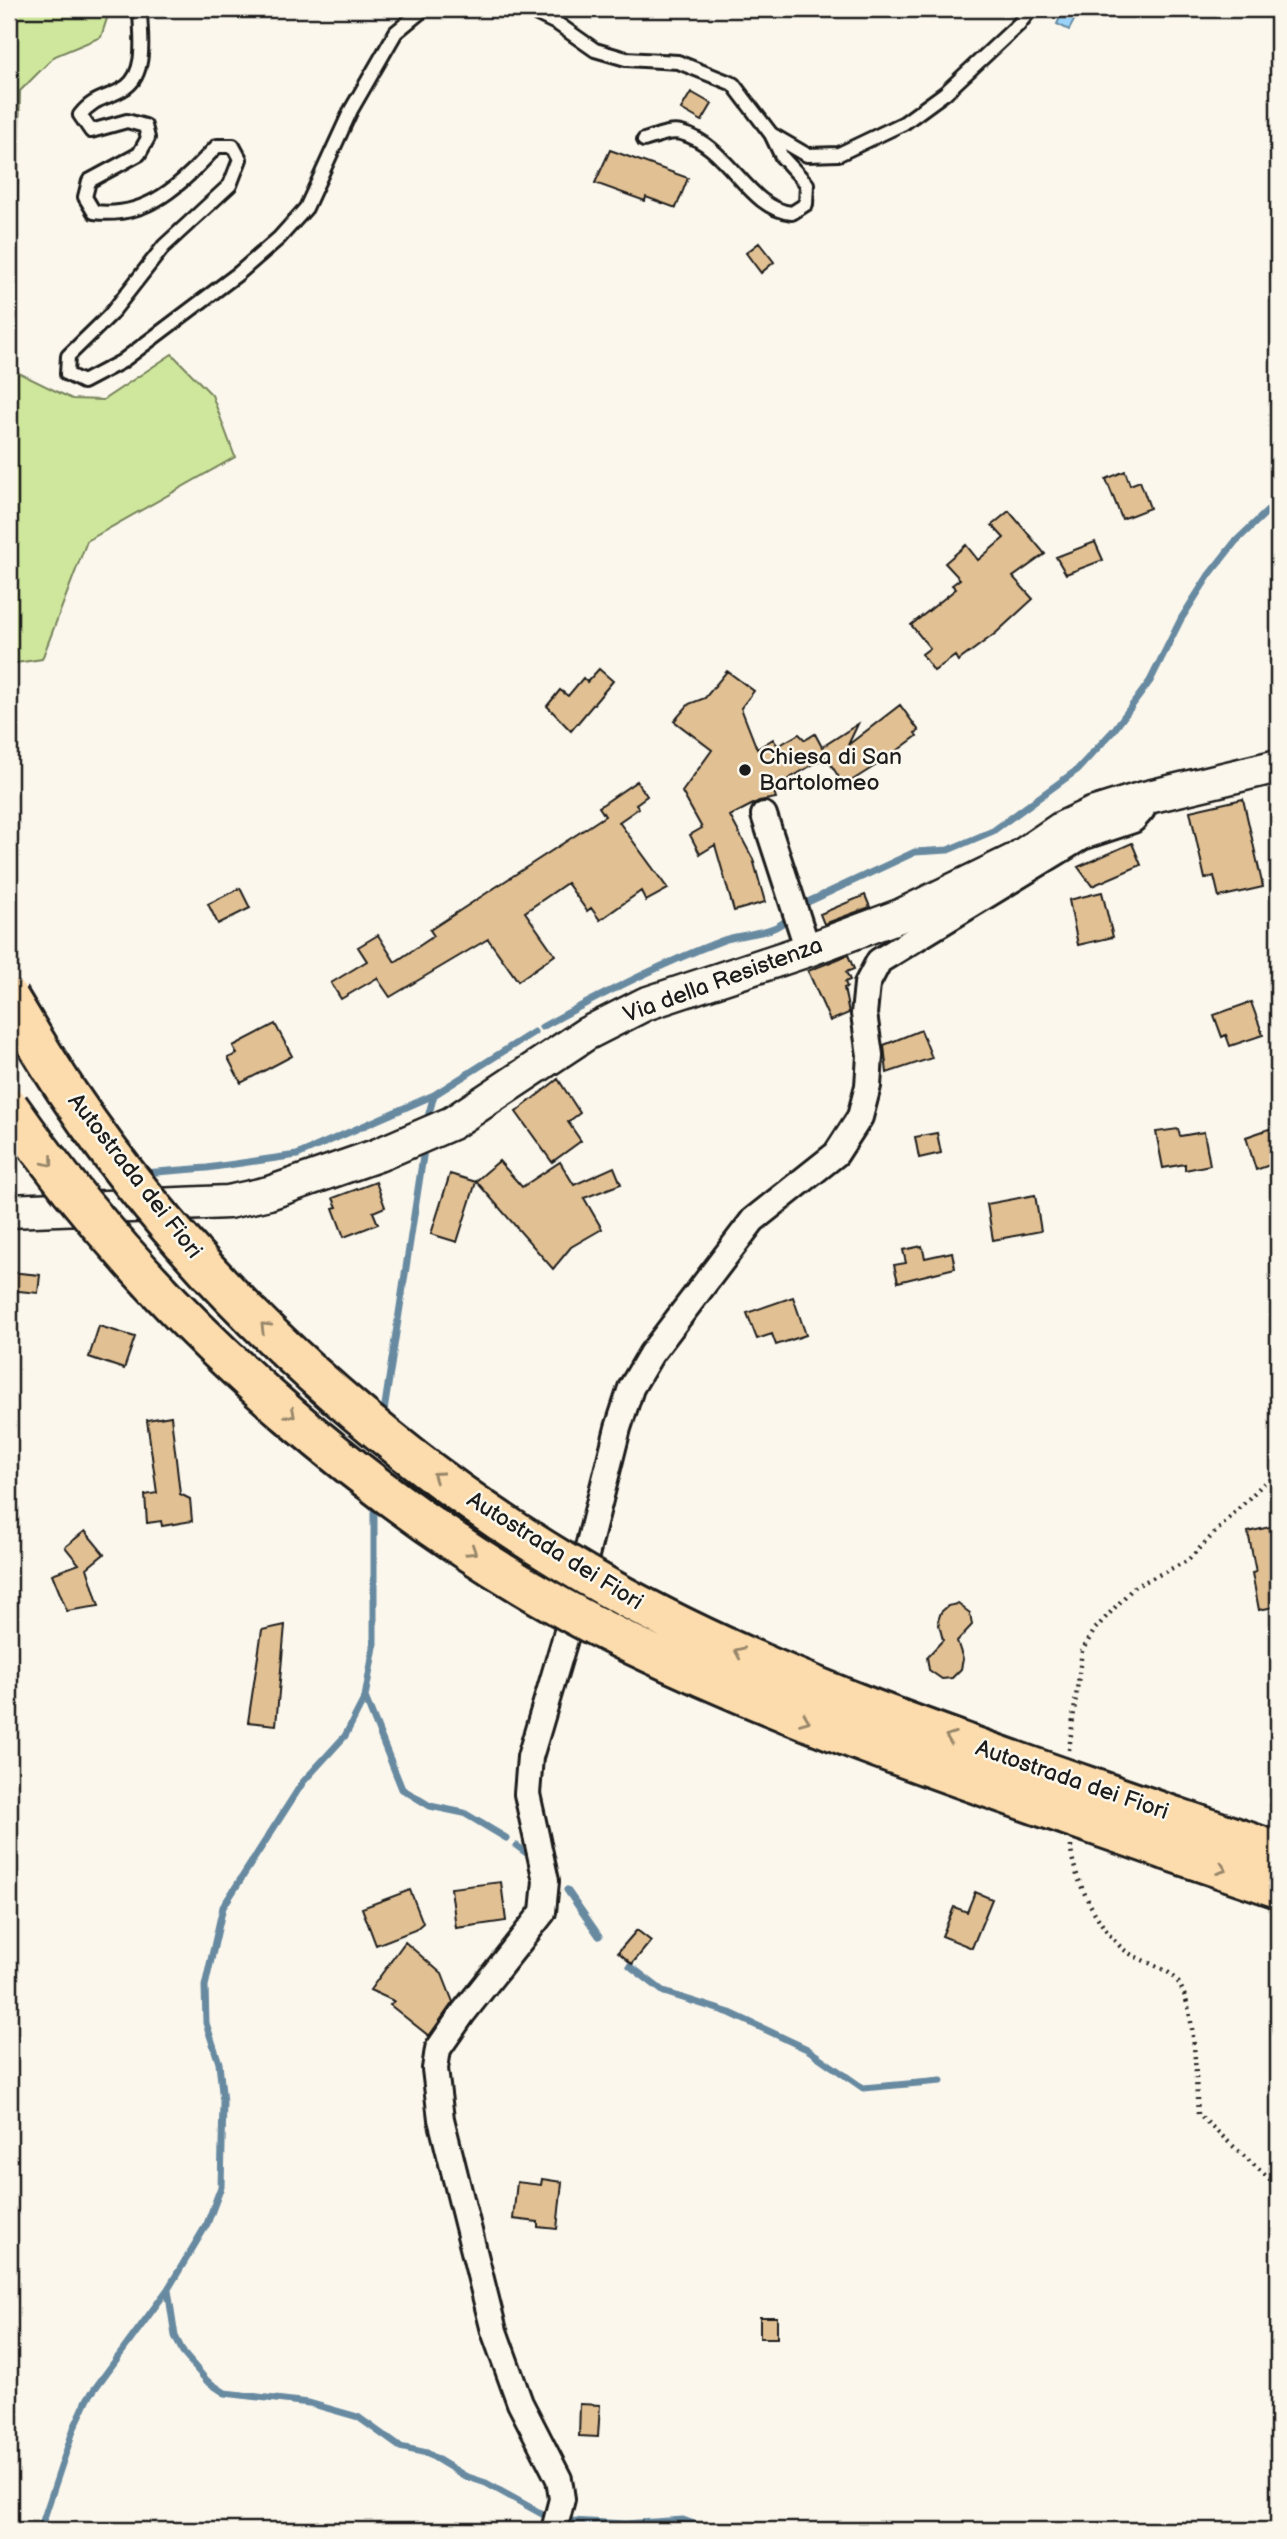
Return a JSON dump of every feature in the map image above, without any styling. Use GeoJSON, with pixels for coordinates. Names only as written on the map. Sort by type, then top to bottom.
{"type":"FeatureCollection","features":[{"type":"Feature","properties":{"kind":"highway","name":"Autostrada dei Fiori"},"geometry":{"type":"LineString","coordinates":[[9,998],[71,1099],[138,1187],[196,1256],[270,1332],[425,1468],[523,1535],[611,1589],[708,1639],[1171,1833],[1278,1888]]}},
{"type":"Feature","properties":{"kind":"highway","name":"Autostrada dei Fiori"},"geometry":{"type":"LineString","coordinates":[[9,1107],[36,1145],[133,1265],[218,1349],[328,1447],[413,1513],[514,1578],[630,1643],[751,1699],[883,1750],[1171,1833],[1278,1852]]}},
{"type":"Feature","properties":{"kind":"street","name":"Via della Resistenza"},"geometry":{"type":"LineString","coordinates":[[9,1211],[228,1202],[269,1193],[378,1155],[452,1123],[586,1034],[645,1003],[805,937],[902,915],[1015,860],[1062,828],[1140,799],[1278,766]]}},
{"type":"Feature","properties":{"kind":"street"},"geometry":{"type":"LineString","coordinates":[[554,2530],[562,2499],[559,2479],[520,2403],[494,2331],[441,2119],[435,2069],[438,2049],[463,2013],[543,1913],[546,1881],[527,1794],[530,1757],[565,1639],[627,1402],[651,1354],[753,1220],[836,1154],[860,1117],[868,1086],[870,1055],[864,1014],[867,984],[879,961],[1082,837],[1133,820],[1142,810],[1140,799]]}},
{"type":"Feature","properties":{"kind":"street"},"geometry":{"type":"LineString","coordinates":[[764,815],[805,937]]}},
{"type":"Feature","properties":{"kind":"lane"},"geometry":{"type":"LineString","coordinates":[[140,9],[139,69],[127,86],[90,102],[80,115],[91,131],[127,121],[145,126],[148,138],[139,154],[89,181],[85,197],[94,212],[119,215],[154,203],[192,172],[217,146],[233,146],[240,159],[230,185],[164,246],[110,316],[68,356],[68,374],[83,382],[121,362],[239,273],[279,238],[306,208],[351,110],[396,32],[424,9]]}},
{"type":"Feature","properties":{"kind":"lane"},"geometry":{"type":"LineString","coordinates":[[527,9],[558,24],[594,50],[626,59],[678,62],[733,84],[771,134],[782,157],[807,184],[806,204],[792,214],[779,212],[735,174],[715,149],[679,132],[643,140]]}},
{"type":"Feature","properties":{"kind":"lane"},"geometry":{"type":"LineString","coordinates":[[771,134],[807,155],[839,154],[867,142],[904,123],[945,93],[1018,25],[1031,9]]}},
{"type":"Feature","properties":{"kind":"green space"},"geometry":{"type":"Polygon","coordinates":[[[9,9],[110,9],[101,37],[55,56],[20,91],[17,213],[9,317],[9,9]]]}},
{"type":"Feature","properties":{"kind":"green space"},"geometry":{"type":"Polygon","coordinates":[[[172,354],[212,395],[235,457],[87,541],[42,659],[9,664],[9,368],[72,399],[103,400],[172,354]]]}},
{"type":"Feature","properties":{"kind":"water"},"geometry":{"type":"Polygon","coordinates":[[[1064,9],[1080,9],[1069,30],[1057,24],[1064,9]]]}},
{"type":"Feature","properties":{"kind":"building"},"geometry":{"type":"Polygon","coordinates":[[[691,92],[712,104],[702,121],[681,109],[691,92]]]}},
{"type":"Feature","properties":{"kind":"building"},"geometry":{"type":"Polygon","coordinates":[[[610,150],[688,178],[676,208],[646,197],[645,201],[595,183],[610,150]]]}},
{"type":"Feature","properties":{"kind":"building"},"geometry":{"type":"Polygon","coordinates":[[[759,243],[774,262],[761,273],[746,253],[759,243]]]}},
{"type":"Feature","properties":{"kind":"building"},"geometry":{"type":"Polygon","coordinates":[[[1125,471],[1130,485],[1140,481],[1150,508],[1122,519],[1106,479],[1125,471]]]}},
{"type":"Feature","properties":{"kind":"building"},"geometry":{"type":"Polygon","coordinates":[[[1009,511],[1045,554],[1013,577],[1033,599],[996,633],[958,661],[955,656],[934,671],[922,654],[930,648],[911,625],[956,589],[952,585],[960,579],[945,563],[966,545],[978,560],[1004,538],[992,525],[1009,511]]]}},
{"type":"Feature","properties":{"kind":"building"},"geometry":{"type":"Polygon","coordinates":[[[1095,542],[1103,560],[1066,574],[1056,557],[1095,542]]]}},
{"type":"Feature","properties":{"kind":"building"},"geometry":{"type":"Polygon","coordinates":[[[599,669],[613,681],[571,731],[547,706],[560,690],[568,696],[583,678],[587,682],[599,669]]]}},
{"type":"Feature","properties":{"kind":"building"},"geometry":{"type":"Polygon","coordinates":[[[727,671],[754,691],[741,708],[757,749],[773,739],[778,746],[799,734],[805,740],[815,734],[822,747],[858,724],[848,745],[900,705],[919,731],[915,733],[917,736],[886,759],[848,783],[845,779],[842,782],[826,757],[773,788],[776,798],[759,801],[730,816],[753,859],[765,902],[734,911],[715,845],[700,854],[690,835],[702,828],[682,792],[712,750],[674,721],[689,704],[705,698],[727,671]]]}},
{"type":"Feature","properties":{"kind":"building"},"geometry":{"type":"Polygon","coordinates":[[[637,781],[647,796],[636,804],[639,808],[619,822],[668,889],[646,901],[641,891],[600,920],[591,908],[587,911],[567,883],[525,912],[555,955],[518,981],[488,939],[390,997],[377,978],[341,999],[331,983],[367,961],[358,947],[378,935],[395,962],[434,936],[430,930],[605,816],[599,807],[637,781]]]}},
{"type":"Feature","properties":{"kind":"building"},"geometry":{"type":"Polygon","coordinates":[[[1243,799],[1263,887],[1219,897],[1214,876],[1205,879],[1190,811],[1243,799]]]}},
{"type":"Feature","properties":{"kind":"building"},"geometry":{"type":"Polygon","coordinates":[[[1132,843],[1141,865],[1092,886],[1078,867],[1132,843]]]}},
{"type":"Feature","properties":{"kind":"building"},"geometry":{"type":"Polygon","coordinates":[[[240,888],[250,908],[218,924],[208,904],[240,888]]]}},
{"type":"Feature","properties":{"kind":"building"},"geometry":{"type":"Polygon","coordinates":[[[1102,892],[1113,937],[1078,945],[1069,900],[1102,892]]]}},
{"type":"Feature","properties":{"kind":"building"},"geometry":{"type":"Polygon","coordinates":[[[865,895],[870,907],[824,924],[820,914],[865,895]]]}},
{"type":"Feature","properties":{"kind":"building"},"geometry":{"type":"Polygon","coordinates":[[[848,955],[854,969],[846,972],[850,980],[845,982],[847,987],[844,988],[849,1013],[830,1021],[808,971],[848,955]]]}},
{"type":"Feature","properties":{"kind":"building"},"geometry":{"type":"Polygon","coordinates":[[[1251,1002],[1263,1035],[1230,1046],[1226,1035],[1222,1037],[1214,1015],[1251,1002]]]}},
{"type":"Feature","properties":{"kind":"building"},"geometry":{"type":"Polygon","coordinates":[[[275,1024],[292,1056],[241,1083],[228,1058],[237,1054],[233,1046],[275,1024]]]}},
{"type":"Feature","properties":{"kind":"building"},"geometry":{"type":"Polygon","coordinates":[[[921,1030],[932,1058],[887,1073],[884,1045],[921,1030]]]}},
{"type":"Feature","properties":{"kind":"building"},"geometry":{"type":"Polygon","coordinates":[[[558,1079],[580,1113],[568,1122],[581,1141],[552,1162],[516,1112],[558,1079]]]}},
{"type":"Feature","properties":{"kind":"building"},"geometry":{"type":"Polygon","coordinates":[[[1278,1126],[1278,1162],[1256,1170],[1246,1137],[1278,1126]]]}},
{"type":"Feature","properties":{"kind":"building"},"geometry":{"type":"Polygon","coordinates":[[[1178,1129],[1180,1136],[1204,1132],[1210,1165],[1185,1170],[1185,1164],[1163,1168],[1156,1132],[1178,1129]]]}},
{"type":"Feature","properties":{"kind":"building"},"geometry":{"type":"Polygon","coordinates":[[[937,1133],[941,1153],[919,1158],[915,1137],[937,1133]]]}},
{"type":"Feature","properties":{"kind":"building"},"geometry":{"type":"Polygon","coordinates":[[[499,1161],[522,1187],[560,1162],[574,1185],[614,1167],[621,1184],[584,1198],[602,1229],[571,1247],[553,1269],[476,1181],[499,1161]]]}},
{"type":"Feature","properties":{"kind":"building"},"geometry":{"type":"Polygon","coordinates":[[[450,1174],[476,1182],[457,1242],[431,1234],[450,1174]]]}},
{"type":"Feature","properties":{"kind":"building"},"geometry":{"type":"Polygon","coordinates":[[[376,1182],[385,1207],[373,1212],[378,1224],[344,1237],[333,1208],[337,1207],[333,1198],[376,1182]]]}},
{"type":"Feature","properties":{"kind":"building"},"geometry":{"type":"Polygon","coordinates":[[[1035,1195],[1041,1231],[993,1240],[987,1204],[1035,1195]]]}},
{"type":"Feature","properties":{"kind":"building"},"geometry":{"type":"Polygon","coordinates":[[[922,1246],[925,1258],[952,1252],[955,1268],[898,1282],[894,1265],[906,1263],[903,1250],[922,1246]]]}},
{"type":"Feature","properties":{"kind":"building"},"geometry":{"type":"Polygon","coordinates":[[[9,1272],[40,1275],[38,1293],[9,1290],[9,1272]]]}},
{"type":"Feature","properties":{"kind":"building"},"geometry":{"type":"Polygon","coordinates":[[[793,1297],[806,1335],[776,1345],[772,1334],[757,1339],[747,1313],[793,1297]]]}},
{"type":"Feature","properties":{"kind":"building"},"geometry":{"type":"Polygon","coordinates":[[[99,1326],[135,1337],[124,1369],[89,1357],[99,1326]]]}},
{"type":"Feature","properties":{"kind":"building"},"geometry":{"type":"Polygon","coordinates":[[[171,1416],[180,1494],[190,1499],[192,1521],[162,1526],[161,1521],[147,1523],[145,1495],[157,1493],[147,1420],[171,1416]]]}},
{"type":"Feature","properties":{"kind":"building"},"geometry":{"type":"Polygon","coordinates":[[[1278,1525],[1278,1606],[1259,1610],[1252,1573],[1256,1572],[1248,1532],[1278,1525]]]}},
{"type":"Feature","properties":{"kind":"building"},"geometry":{"type":"Polygon","coordinates":[[[85,1531],[104,1554],[87,1568],[99,1606],[67,1611],[52,1574],[79,1564],[65,1547],[85,1531]]]}},
{"type":"Feature","properties":{"kind":"building"},"geometry":{"type":"Polygon","coordinates":[[[958,1604],[970,1613],[972,1625],[957,1641],[963,1659],[961,1669],[952,1678],[942,1679],[929,1670],[927,1657],[943,1640],[938,1621],[941,1612],[948,1606],[958,1604]]]}},
{"type":"Feature","properties":{"kind":"building"},"geometry":{"type":"Polygon","coordinates":[[[285,1625],[276,1725],[248,1722],[262,1630],[285,1625]]]}},
{"type":"Feature","properties":{"kind":"building"},"geometry":{"type":"Polygon","coordinates":[[[501,1882],[506,1921],[456,1928],[451,1888],[501,1882]]]}},
{"type":"Feature","properties":{"kind":"building"},"geometry":{"type":"Polygon","coordinates":[[[410,1890],[423,1923],[415,1930],[376,1945],[362,1908],[410,1890]]]}},
{"type":"Feature","properties":{"kind":"building"},"geometry":{"type":"Polygon","coordinates":[[[975,1892],[992,1899],[972,1948],[942,1936],[954,1907],[967,1912],[975,1892]]]}},
{"type":"Feature","properties":{"kind":"building"},"geometry":{"type":"Polygon","coordinates":[[[637,1930],[651,1941],[632,1964],[618,1952],[637,1930]]]}},
{"type":"Feature","properties":{"kind":"building"},"geometry":{"type":"Polygon","coordinates":[[[405,1942],[442,1974],[453,2002],[429,2036],[390,2005],[394,2001],[370,1990],[405,1942]]]}},
{"type":"Feature","properties":{"kind":"building"},"geometry":{"type":"Polygon","coordinates":[[[542,2179],[562,2182],[557,2229],[538,2227],[538,2222],[513,2219],[517,2182],[541,2185],[542,2179]]]}},
{"type":"Feature","properties":{"kind":"building"},"geometry":{"type":"Polygon","coordinates":[[[760,2317],[777,2317],[777,2338],[760,2338],[760,2317]]]}},
{"type":"Feature","properties":{"kind":"building"},"geometry":{"type":"Polygon","coordinates":[[[580,2404],[600,2405],[598,2437],[579,2436],[580,2404]]]}},
{"type":"Feature","properties":{"kind":"waterway"},"geometry":{"type":"LineString","coordinates":[[797,907],[915,852],[948,850],[993,831],[1077,770],[1114,730],[1150,681],[1181,619],[1209,575],[1235,542],[1278,501]]}},
{"type":"Feature","properties":{"kind":"waterway"},"geometry":{"type":"LineString","coordinates":[[542,1027],[675,960],[729,938],[776,927],[790,916]]}},
{"type":"Feature","properties":{"kind":"waterway"},"geometry":{"type":"LineString","coordinates":[[144,1173],[207,1168],[297,1155],[434,1095],[534,1032]]}},
{"type":"Feature","properties":{"kind":"waterway"},"geometry":{"type":"LineString","coordinates":[[426,1124],[434,1095]]}},
{"type":"Feature","properties":{"kind":"waterway"},"geometry":{"type":"LineString","coordinates":[[383,1418],[424,1150]]}},
{"type":"Feature","properties":{"kind":"waterway"},"geometry":{"type":"LineString","coordinates":[[40,2530],[74,2428],[88,2398],[168,2289],[207,2224],[221,2187],[223,2102],[219,2063],[206,2023],[205,1986],[223,1907],[303,1782],[345,1736],[365,1697],[374,1647],[374,1509]]}},
{"type":"Feature","properties":{"kind":"waterway"},"geometry":{"type":"LineString","coordinates":[[365,1697],[402,1789],[430,1806],[464,1813],[506,1838]]}},
{"type":"Feature","properties":{"kind":"waterway"},"geometry":{"type":"LineString","coordinates":[[517,1846],[533,1858]]}},
{"type":"Feature","properties":{"kind":"waterway"},"geometry":{"type":"LineString","coordinates":[[567,1890],[599,1936]]}},
{"type":"Feature","properties":{"kind":"waterway"},"geometry":{"type":"LineString","coordinates":[[630,1966],[664,1992],[730,2013],[807,2049],[863,2088],[941,2081]]}},
{"type":"Feature","properties":{"kind":"waterway"},"geometry":{"type":"LineString","coordinates":[[168,2290],[175,2336],[184,2354],[207,2381],[225,2393],[309,2403],[358,2417],[400,2447],[427,2453],[465,2476],[486,2483],[553,2520],[625,2524],[683,2520],[710,2530]]}},
{"type":"Feature","properties":{"kind":"place","name":"Chiesa di San Bartolomeo"},"geometry":{"type":"Point","coordinates":[745,770]}}]}
